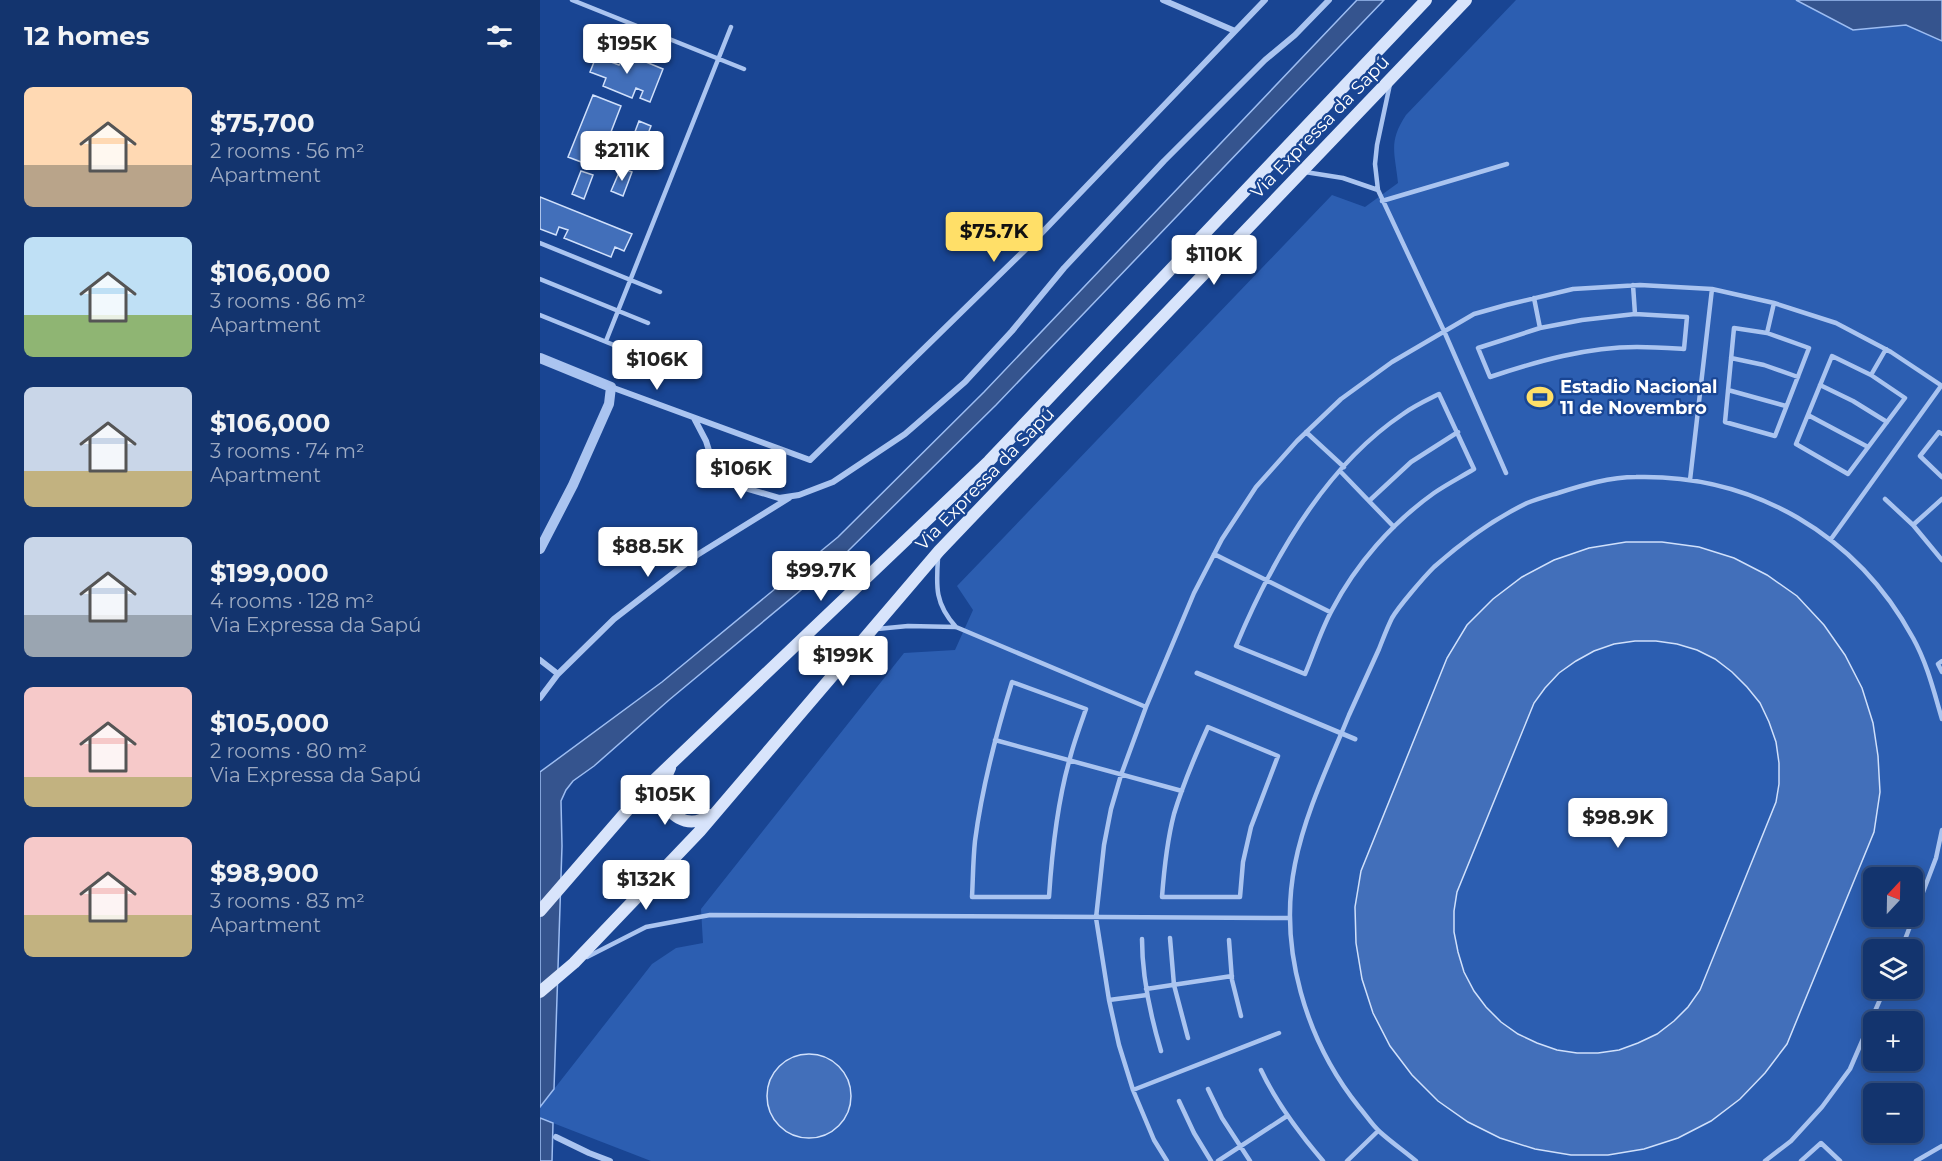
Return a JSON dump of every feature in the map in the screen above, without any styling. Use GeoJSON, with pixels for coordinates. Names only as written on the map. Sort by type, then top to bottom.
{"type":"FeatureCollection","features":[{"type":"Feature","properties":{"kind":"main road","name":"Via Expressa da Sapú"},"geometry":{"type":"LineString","coordinates":[[540,911],[630,806],[672,762],[989,461],[1426,0]]}},
{"type":"Feature","properties":{"kind":"main road","name":"Via Expressa da Sapú"},"geometry":{"type":"LineString","coordinates":[[540,992],[574,963],[724,804],[939,551],[1466,0]]}},
{"type":"Feature","properties":{"kind":"main road"},"geometry":{"type":"LineString","coordinates":[[672,762],[662,788],[668,809],[687,822],[696,823],[724,804]]}},
{"type":"Feature","properties":{"kind":"street"},"geometry":{"type":"LineString","coordinates":[[1162,0],[1235,32]]}},
{"type":"Feature","properties":{"kind":"street"},"geometry":{"type":"LineString","coordinates":[[540,358],[611,387],[810,460],[1034,241],[1266,0]]}},
{"type":"Feature","properties":{"kind":"street"},"geometry":{"type":"LineString","coordinates":[[540,698],[558,674],[614,619],[697,555],[789,498],[833,482],[904,434],[964,382],[1064,268],[1164,161],[1329,0]]}},
{"type":"Feature","properties":{"kind":"street"},"geometry":{"type":"LineString","coordinates":[[540,549],[573,485],[609,404],[611,387]]}},
{"type":"Feature","properties":{"kind":"street"},"geometry":{"type":"LineString","coordinates":[[694,418],[706,441],[711,457],[727,480],[735,485],[779,498],[789,498]]}},
{"type":"Feature","properties":{"kind":"street"},"geometry":{"type":"LineString","coordinates":[[540,660],[558,674]]}},
{"type":"Feature","properties":{"kind":"street"},"geometry":{"type":"LineString","coordinates":[[1197,673],[1355,739]]}},
{"type":"Feature","properties":{"kind":"street"},"geometry":{"type":"LineString","coordinates":[[556,1137],[610,1161]]}},
{"type":"Feature","properties":{"kind":"lane"},"geometry":{"type":"LineString","coordinates":[[572,0],[744,69]]}},
{"type":"Feature","properties":{"kind":"lane"},"geometry":{"type":"LineString","coordinates":[[606,341],[730,27]]}},
{"type":"Feature","properties":{"kind":"lane"},"geometry":{"type":"LineString","coordinates":[[1392,77],[1377,145],[1375,164],[1378,190],[1506,472]]}},
{"type":"Feature","properties":{"kind":"lane"},"geometry":{"type":"LineString","coordinates":[[1382,201],[1506,164]]}},
{"type":"Feature","properties":{"kind":"lane"},"geometry":{"type":"LineString","coordinates":[[1303,171],[1343,178],[1378,190]]}},
{"type":"Feature","properties":{"kind":"lane"},"geometry":{"type":"LineString","coordinates":[[540,243],[660,292]]}},
{"type":"Feature","properties":{"kind":"lane"},"geometry":{"type":"LineString","coordinates":[[540,279],[648,323]]}},
{"type":"Feature","properties":{"kind":"lane"},"geometry":{"type":"LineString","coordinates":[[1633,285],[1635,314]]}},
{"type":"Feature","properties":{"kind":"lane"},"geometry":{"type":"LineString","coordinates":[[1167,1161],[1154,1140],[1133,1090],[1119,1045],[1109,1000],[1096,918],[1104,846],[1111,809],[1146,707],[1194,592],[1222,539],[1256,487],[1306,432],[1341,399],[1392,362],[1474,314],[1573,289],[1633,285],[1712,289],[1774,303],[1836,323],[1886,349],[1942,386],[1831,539]]}},
{"type":"Feature","properties":{"kind":"lane"},"geometry":{"type":"LineString","coordinates":[[1690,480],[1712,289]]}},
{"type":"Feature","properties":{"kind":"lane"},"geometry":{"type":"LineString","coordinates":[[1534,298],[1540,328]]}},
{"type":"Feature","properties":{"kind":"lane"},"geometry":{"type":"LineString","coordinates":[[1767,333],[1774,303]]}},
{"type":"Feature","properties":{"kind":"lane"},"geometry":{"type":"LineString","coordinates":[[1635,314],[1687,318],[1684,349],[1636,347],[1587,351],[1536,362],[1490,377],[1478,348],[1540,328],[1635,314]]}},
{"type":"Feature","properties":{"kind":"lane"},"geometry":{"type":"LineString","coordinates":[[540,315],[636,354]]}},
{"type":"Feature","properties":{"kind":"lane"},"geometry":{"type":"LineString","coordinates":[[1734,328],[1767,333],[1809,348],[1775,436],[1725,422],[1734,328]]}},
{"type":"Feature","properties":{"kind":"lane"},"geometry":{"type":"LineString","coordinates":[[1871,375],[1886,349]]}},
{"type":"Feature","properties":{"kind":"lane"},"geometry":{"type":"LineString","coordinates":[[1832,356],[1871,375],[1905,398],[1848,474],[1796,444],[1832,356]]}},
{"type":"Feature","properties":{"kind":"lane"},"geometry":{"type":"LineString","coordinates":[[1731,358],[1764,365],[1798,377]]}},
{"type":"Feature","properties":{"kind":"lane"},"geometry":{"type":"LineString","coordinates":[[1820,385],[1853,401],[1887,422]]}},
{"type":"Feature","properties":{"kind":"lane"},"geometry":{"type":"LineString","coordinates":[[1728,390],[1757,396],[1786,406]]}},
{"type":"Feature","properties":{"kind":"lane"},"geometry":{"type":"LineString","coordinates":[[1439,393],[1474,469],[1435,493],[1394,527],[1367,556],[1330,612],[1305,674],[1236,646],[1266,580],[1293,534],[1344,467],[1371,439],[1403,414],[1439,393]]}},
{"type":"Feature","properties":{"kind":"lane"},"geometry":{"type":"LineString","coordinates":[[1808,415],[1868,447]]}},
{"type":"Feature","properties":{"kind":"lane"},"geometry":{"type":"LineString","coordinates":[[1306,432],[1344,467]]}},
{"type":"Feature","properties":{"kind":"lane"},"geometry":{"type":"LineString","coordinates":[[1369,501],[1412,462],[1458,432]]}},
{"type":"Feature","properties":{"kind":"lane"},"geometry":{"type":"LineString","coordinates":[[1942,434],[1939,432],[1920,456],[1942,477]]}},
{"type":"Feature","properties":{"kind":"lane"},"geometry":{"type":"LineString","coordinates":[[1340,471],[1394,527]]}},
{"type":"Feature","properties":{"kind":"lane"},"geometry":{"type":"LineString","coordinates":[[1416,1161],[1378,1131],[1340,1084],[1314,1034],[1296,972],[1289,918],[1294,867],[1305,824],[1341,734],[1393,617],[1432,569],[1479,531],[1528,503],[1582,485],[1634,477],[1690,480],[1726,487],[1762,499],[1796,516],[1831,539],[1863,569],[1890,602],[1914,640],[1930,679],[1942,719]]}},
{"type":"Feature","properties":{"kind":"lane"},"geometry":{"type":"LineString","coordinates":[[1913,525],[1942,498]]}},
{"type":"Feature","properties":{"kind":"lane"},"geometry":{"type":"LineString","coordinates":[[1885,499],[1913,525],[1942,560]]}},
{"type":"Feature","properties":{"kind":"lane"},"geometry":{"type":"LineString","coordinates":[[939,551],[937,594],[947,618],[956,627]]}},
{"type":"Feature","properties":{"kind":"lane"},"geometry":{"type":"LineString","coordinates":[[1214,554],[1330,612]]}},
{"type":"Feature","properties":{"kind":"lane"},"geometry":{"type":"LineString","coordinates":[[872,629],[908,626],[956,627],[1146,707]]}},
{"type":"Feature","properties":{"kind":"lane"},"geometry":{"type":"LineString","coordinates":[[1942,661],[1938,664],[1942,672]]}},
{"type":"Feature","properties":{"kind":"lane"},"geometry":{"type":"LineString","coordinates":[[1012,682],[1086,709],[1069,760],[1052,850],[1049,897],[972,897],[975,843],[984,787],[1012,682]]}},
{"type":"Feature","properties":{"kind":"lane"},"geometry":{"type":"LineString","coordinates":[[1208,727],[1278,756],[1251,827],[1243,862],[1240,897],[1162,897],[1168,844],[1182,791],[1208,727]]}},
{"type":"Feature","properties":{"kind":"lane"},"geometry":{"type":"LineString","coordinates":[[995,740],[1182,791]]}},
{"type":"Feature","properties":{"kind":"lane"},"geometry":{"type":"LineString","coordinates":[[1905,939],[1936,858],[1942,830]]}},
{"type":"Feature","properties":{"kind":"lane"},"geometry":{"type":"LineString","coordinates":[[574,963],[646,927],[710,915],[1289,918]]}},
{"type":"Feature","properties":{"kind":"lane"},"geometry":{"type":"LineString","coordinates":[[1170,938],[1174,985],[1188,1038]]}},
{"type":"Feature","properties":{"kind":"lane"},"geometry":{"type":"LineString","coordinates":[[1142,939],[1142,965],[1146,992],[1161,1051]]}},
{"type":"Feature","properties":{"kind":"lane"},"geometry":{"type":"LineString","coordinates":[[1229,940],[1232,976],[1241,1016]]}},
{"type":"Feature","properties":{"kind":"lane"},"geometry":{"type":"LineString","coordinates":[[1109,1000],[1174,985],[1232,976]]}},
{"type":"Feature","properties":{"kind":"lane"},"geometry":{"type":"LineString","coordinates":[[1765,1161],[1791,1141],[1822,1107],[1850,1069],[1880,999]]}},
{"type":"Feature","properties":{"kind":"lane"},"geometry":{"type":"LineString","coordinates":[[1133,1090],[1279,1034]]}},
{"type":"Feature","properties":{"kind":"lane"},"geometry":{"type":"LineString","coordinates":[[1261,1070],[1287,1116],[1323,1161]]}},
{"type":"Feature","properties":{"kind":"lane"},"geometry":{"type":"LineString","coordinates":[[1208,1089],[1222,1118],[1250,1161]]}},
{"type":"Feature","properties":{"kind":"lane"},"geometry":{"type":"LineString","coordinates":[[1179,1101],[1194,1133],[1211,1161]]}},
{"type":"Feature","properties":{"kind":"lane"},"geometry":{"type":"LineString","coordinates":[[1218,1161],[1287,1116]]}},
{"type":"Feature","properties":{"kind":"lane"},"geometry":{"type":"LineString","coordinates":[[1347,1161],[1378,1131]]}},
{"type":"Feature","properties":{"kind":"lane"},"geometry":{"type":"LineString","coordinates":[[1801,1161],[1821,1143],[1840,1161]]}},
{"type":"Feature","properties":{"kind":"lane"},"geometry":{"type":"LineString","coordinates":[[1916,1161],[1942,1146]]}},
{"type":"Feature","properties":{"kind":"shaded area"},"geometry":{"type":"Polygon","coordinates":[[[1357,0],[1384,0],[996,405],[848,551],[669,700],[594,766],[573,781],[566,790],[561,801],[562,846],[554,1089],[540,1107],[540,772],[662,682],[838,537],[984,392],[1357,0]]]}},
{"type":"Feature","properties":{"kind":"shaded area","name":"Estadio Nacional 11 de Novembro"},"geometry":{"type":"Polygon","coordinates":[[[1516,0],[1942,0],[1942,1161],[651,1161],[540,1118],[540,1107],[652,964],[676,948],[703,943],[701,909],[904,653],[955,650],[973,610],[957,586],[1332,195],[1365,207],[1398,183],[1394,148],[1400,124],[1516,0]]]}},
{"type":"Feature","properties":{"kind":"shaded area"},"geometry":{"type":"Polygon","coordinates":[[[1796,0],[1942,0],[1942,41],[1906,25],[1853,30],[1796,0]]]}},
{"type":"Feature","properties":{"kind":"shaded area"},"geometry":{"type":"Polygon","coordinates":[[[540,1118],[553,1123],[552,1161],[540,1161],[540,1118]]]}},
{"type":"Feature","properties":{"kind":"building"},"geometry":{"type":"Polygon","coordinates":[[[600,47],[610,51],[606,60],[619,65],[624,53],[663,69],[650,102],[640,98],[643,91],[636,88],[632,98],[603,86],[606,78],[590,72],[600,47]]]}},
{"type":"Feature","properties":{"kind":"building"},"geometry":{"type":"Polygon","coordinates":[[[593,95],[621,106],[597,168],[568,157],[593,95]]]}},
{"type":"Feature","properties":{"kind":"building"},"geometry":{"type":"Polygon","coordinates":[[[639,121],[651,126],[642,149],[630,145],[639,121]]]}},
{"type":"Feature","properties":{"kind":"building"},"geometry":{"type":"Polygon","coordinates":[[[621,168],[632,172],[623,196],[611,191],[621,168]]]}},
{"type":"Feature","properties":{"kind":"building"},"geometry":{"type":"Polygon","coordinates":[[[581,171],[593,175],[584,199],[572,194],[581,171]]]}},
{"type":"Feature","properties":{"kind":"building"},"geometry":{"type":"Polygon","coordinates":[[[540,197],[632,234],[624,251],[615,247],[611,257],[564,238],[568,230],[559,227],[556,235],[540,229],[540,197]]]}},
{"type":"Feature","properties":{"kind":"building"},"geometry":{"type":"Polygon","coordinates":[[[1626,542],[1662,542],[1699,547],[1734,558],[1767,575],[1797,596],[1824,625],[1845,655],[1862,688],[1873,723],[1880,792],[1874,832],[1787,1044],[1765,1073],[1740,1099],[1711,1121],[1678,1138],[1644,1149],[1608,1155],[1571,1155],[1535,1149],[1500,1138],[1468,1122],[1438,1101],[1412,1075],[1390,1046],[1373,1013],[1362,979],[1356,943],[1355,907],[1361,871],[1447,658],[1467,625],[1493,599],[1522,577],[1554,560],[1589,548],[1626,542]],[[1656,641],[1614,644],[1594,651],[1559,673],[1545,688],[1534,703],[1457,892],[1454,932],[1464,972],[1474,991],[1501,1022],[1518,1034],[1557,1050],[1598,1053],[1619,1050],[1657,1034],[1688,1007],[1700,990],[1776,802],[1779,763],[1776,742],[1760,703],[1732,672],[1715,659],[1697,650],[1656,641]]]}},
{"type":"Feature","properties":{"kind":"building"},"geometry":{"type":"Polygon","coordinates":[[[809,1054],[825,1057],[839,1066],[848,1080],[851,1096],[848,1112],[839,1126],[825,1135],[809,1138],[793,1135],[779,1126],[770,1112],[767,1096],[770,1080],[779,1066],[793,1057],[809,1054]]]}},
{"type":"Feature","properties":{"kind":"place","name":"Estadio Nacional 11 de Novembro"},"geometry":{"type":"Point","coordinates":[1540,397]}}]}
